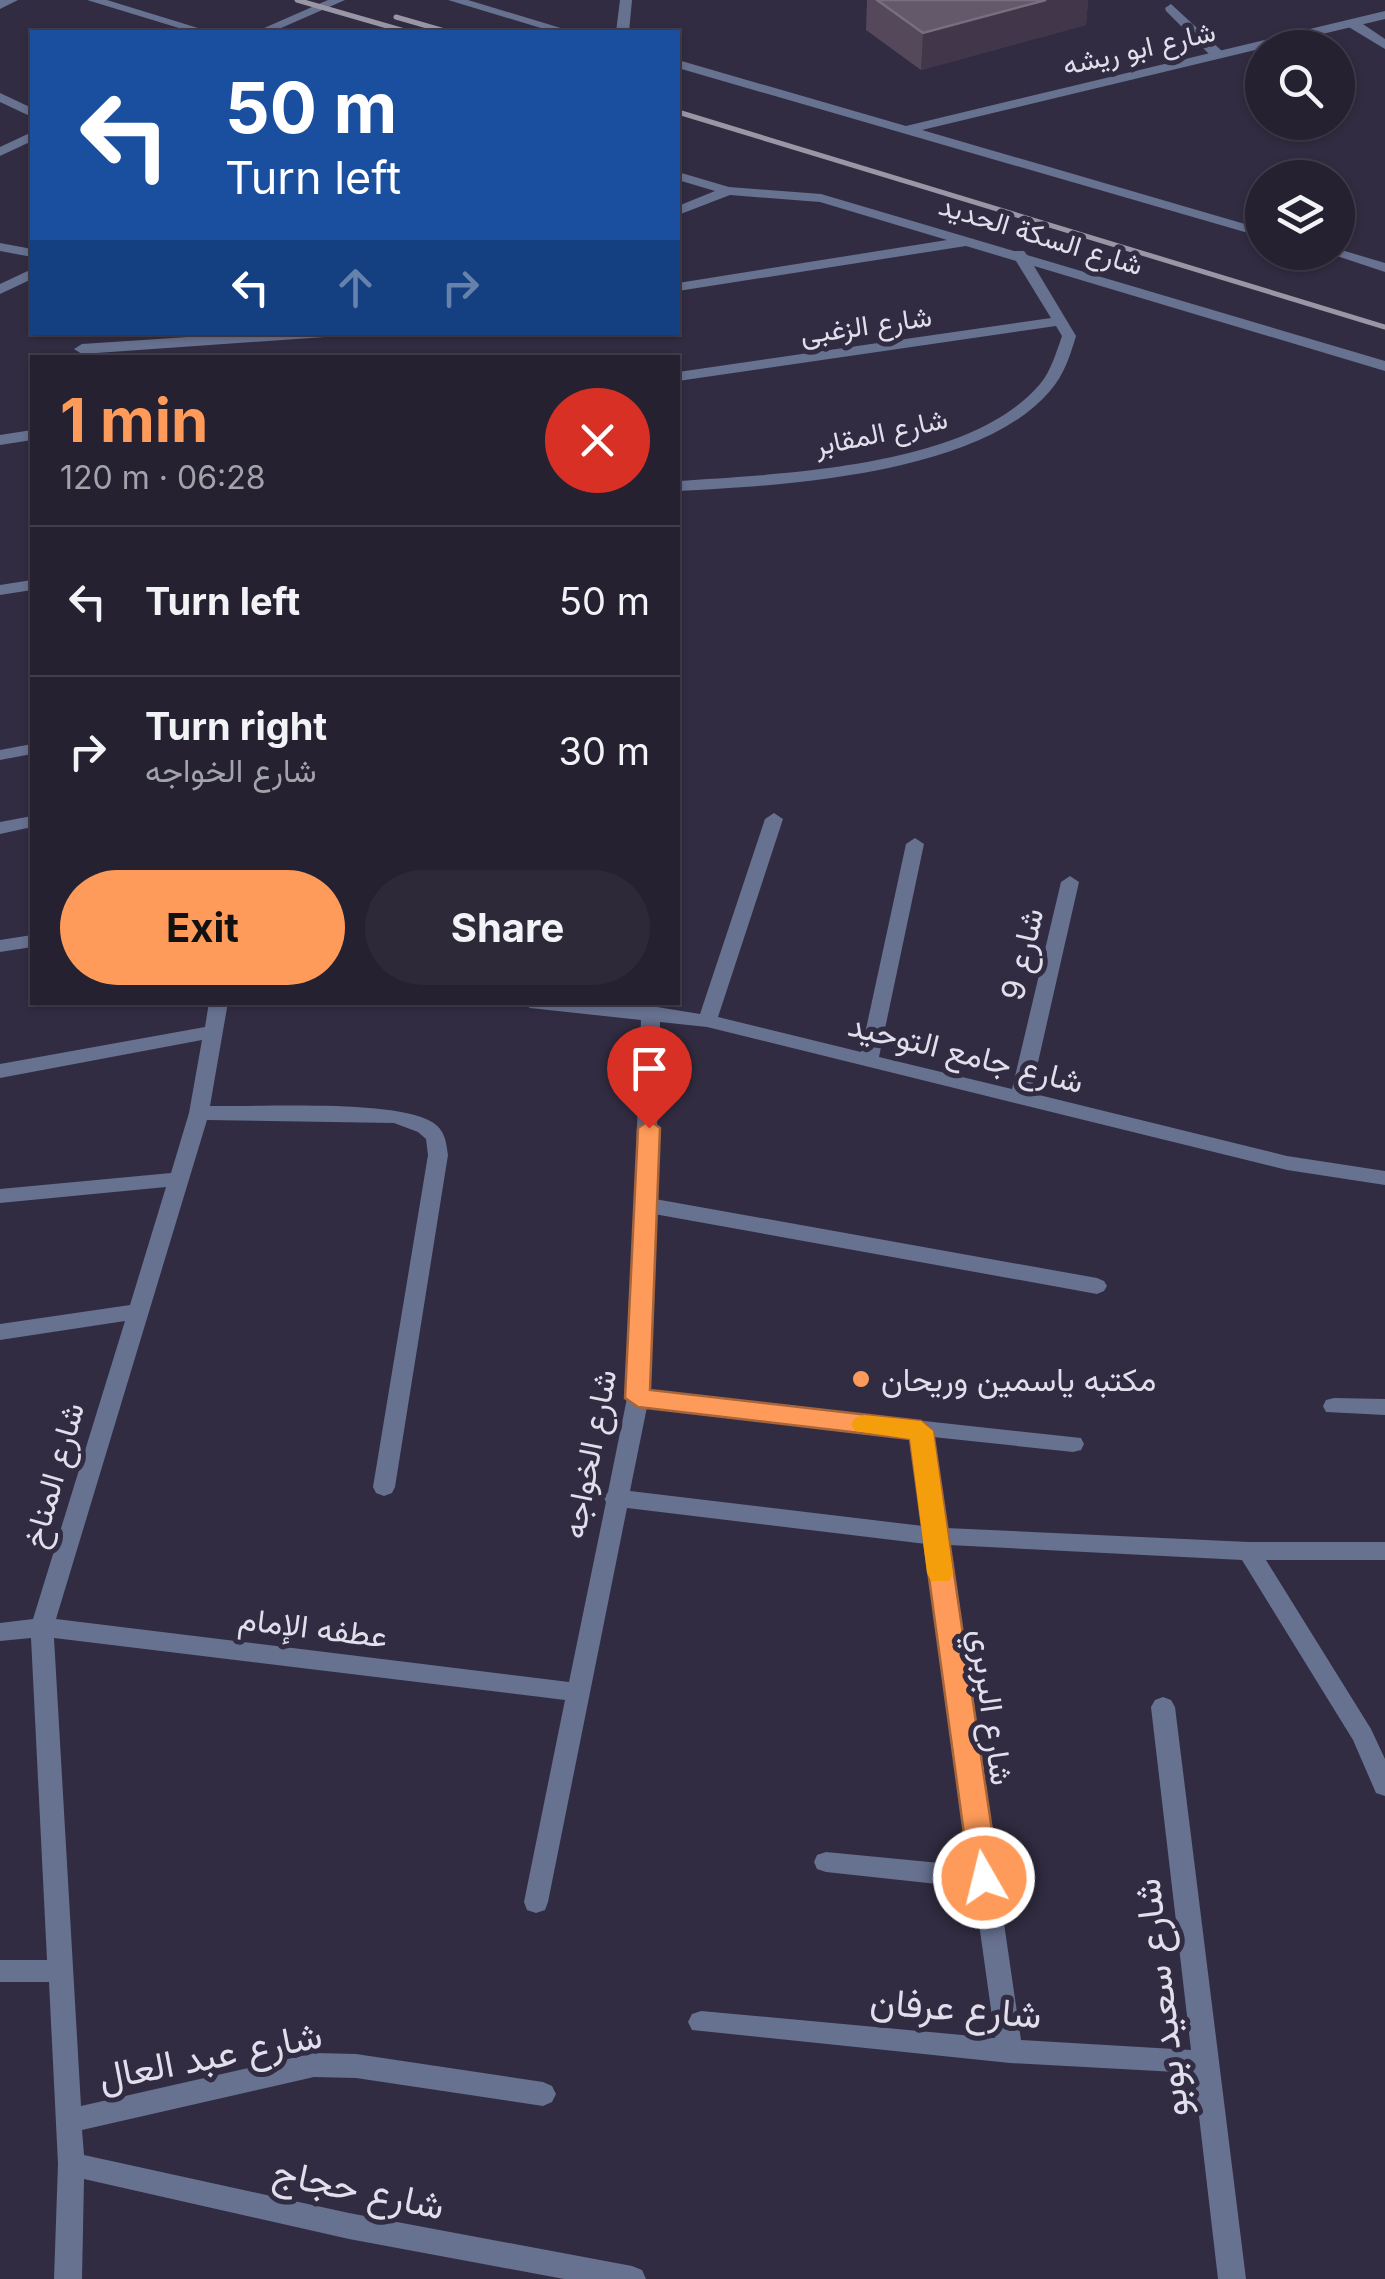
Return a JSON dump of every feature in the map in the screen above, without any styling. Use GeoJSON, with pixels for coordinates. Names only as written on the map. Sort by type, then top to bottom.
{"type":"FeatureCollection","features":[{"type":"Feature","properties":{"kind":"street"},"geometry":{"type":"LineString","coordinates":[[0,5],[12,0]]}},
{"type":"Feature","properties":{"kind":"street"},"geometry":{"type":"LineString","coordinates":[[93,0],[197,30]]}},
{"type":"Feature","properties":{"kind":"street"},"geometry":{"type":"LineString","coordinates":[[267,30],[339,0]]}},
{"type":"Feature","properties":{"kind":"street"},"geometry":{"type":"LineString","coordinates":[[454,0],[560,30]]}},
{"type":"Feature","properties":{"kind":"street"},"geometry":{"type":"LineString","coordinates":[[622,30],[626,0]]}},
{"type":"Feature","properties":{"kind":"street"},"geometry":{"type":"LineString","coordinates":[[1170,8],[1218,55]]}},
{"type":"Feature","properties":{"kind":"street","name":"شارع ابو ريشه"},"geometry":{"type":"LineString","coordinates":[[905,130],[1385,14]]}},
{"type":"Feature","properties":{"kind":"street"},"geometry":{"type":"LineString","coordinates":[[1352,22],[1385,45]]}},
{"type":"Feature","properties":{"kind":"street","name":"شارع السكة الحديد"},"geometry":{"type":"LineString","coordinates":[[680,65],[1245,227]]}},
{"type":"Feature","properties":{"kind":"street"},"geometry":{"type":"LineString","coordinates":[[0,97],[30,112]]}},
{"type":"Feature","properties":{"kind":"street"},"geometry":{"type":"LineString","coordinates":[[0,152],[30,137]]}},
{"type":"Feature","properties":{"kind":"street","name":"شارع السكة الحديد"},"geometry":{"type":"LineString","coordinates":[[680,177],[728,191],[821,198],[975,240],[1385,366]]}},
{"type":"Feature","properties":{"kind":"street"},"geometry":{"type":"LineString","coordinates":[[680,210],[728,191]]}},
{"type":"Feature","properties":{"kind":"street"},"geometry":{"type":"LineString","coordinates":[[680,287],[975,240]]}},
{"type":"Feature","properties":{"kind":"street"},"geometry":{"type":"LineString","coordinates":[[0,247],[30,253]]}},
{"type":"Feature","properties":{"kind":"street"},"geometry":{"type":"LineString","coordinates":[[1019,254],[1062,321]]}},
{"type":"Feature","properties":{"kind":"street"},"geometry":{"type":"LineString","coordinates":[[1355,259],[1385,268]]}},
{"type":"Feature","properties":{"kind":"street"},"geometry":{"type":"LineString","coordinates":[[0,290],[30,274]]}},
{"type":"Feature","properties":{"kind":"street","name":"شارع الزغبى"},"geometry":{"type":"LineString","coordinates":[[680,377],[1062,321]]}},
{"type":"Feature","properties":{"kind":"street","name":"شارع المقابر"},"geometry":{"type":"LineString","coordinates":[[680,486],[827,472],[963,440],[1007,419],[1039,394],[1060,366],[1069,336],[1062,321]]}},
{"type":"Feature","properties":{"kind":"street"},"geometry":{"type":"LineString","coordinates":[[84,353],[303,335]]}},
{"type":"Feature","properties":{"kind":"street"},"geometry":{"type":"LineString","coordinates":[[0,440],[30,434]]}},
{"type":"Feature","properties":{"kind":"street"},"geometry":{"type":"LineString","coordinates":[[0,590],[30,585]]}},
{"type":"Feature","properties":{"kind":"street"},"geometry":{"type":"LineString","coordinates":[[0,755],[30,749]]}},
{"type":"Feature","properties":{"kind":"street"},"geometry":{"type":"LineString","coordinates":[[707,1021],[774,820]]}},
{"type":"Feature","properties":{"kind":"street"},"geometry":{"type":"LineString","coordinates":[[0,828],[30,822]]}},
{"type":"Feature","properties":{"kind":"street"},"geometry":{"type":"LineString","coordinates":[[868,1060],[915,844]]}},
{"type":"Feature","properties":{"kind":"street","name":"شارع 9"},"geometry":{"type":"LineString","coordinates":[[1020,1097],[1070,882]]}},
{"type":"Feature","properties":{"kind":"street"},"geometry":{"type":"LineString","coordinates":[[0,946],[30,941]]}},
{"type":"Feature","properties":{"kind":"street","name":"شارع المناخ"},"geometry":{"type":"LineString","coordinates":[[68,2279],[71,2164],[42,1627],[135,1312],[199,1113],[220,1005]]}},
{"type":"Feature","properties":{"kind":"street","name":"شارع جامع التوحيد"},"geometry":{"type":"LineString","coordinates":[[566,1005],[707,1021],[1287,1163],[1385,1178]]}},
{"type":"Feature","properties":{"kind":"street","name":"شارع الخواجه"},"geometry":{"type":"LineString","coordinates":[[536,1902],[638,1398],[651,1012]]}},
{"type":"Feature","properties":{"kind":"street"},"geometry":{"type":"LineString","coordinates":[[0,1072],[216,1031]]}},
{"type":"Feature","properties":{"kind":"street"},"geometry":{"type":"LineString","coordinates":[[199,1113],[396,1116],[425,1127],[436,1137],[438,1154],[384,1487]]}},
{"type":"Feature","properties":{"kind":"street"},"geometry":{"type":"LineString","coordinates":[[0,1196],[179,1179]]}},
{"type":"Feature","properties":{"kind":"street"},"geometry":{"type":"LineString","coordinates":[[647,1205],[1097,1286]]}},
{"type":"Feature","properties":{"kind":"street"},"geometry":{"type":"LineString","coordinates":[[0,1332],[135,1312]]}},
{"type":"Feature","properties":{"kind":"street"},"geometry":{"type":"LineString","coordinates":[[638,1398],[921,1431],[1073,1444]]}},
{"type":"Feature","properties":{"kind":"street"},"geometry":{"type":"LineString","coordinates":[[1334,1406],[1385,1407]]}},
{"type":"Feature","properties":{"kind":"street","name":"شارع البربري"},"geometry":{"type":"LineString","coordinates":[[921,1431],[1010,2051]]}},
{"type":"Feature","properties":{"kind":"street"},"geometry":{"type":"LineString","coordinates":[[615,1498],[934,1536],[1250,1552],[1385,1551]]}},
{"type":"Feature","properties":{"kind":"street"},"geometry":{"type":"LineString","coordinates":[[1250,1552],[1363,1736],[1385,1786]]}},
{"type":"Feature","properties":{"kind":"street"},"geometry":{"type":"LineString","coordinates":[[0,1632],[42,1627]]}},
{"type":"Feature","properties":{"kind":"street","name":"عطفه الإمام"},"geometry":{"type":"LineString","coordinates":[[42,1627],[576,1692]]}},
{"type":"Feature","properties":{"kind":"street","name":"شارع سعيد بوبو"},"geometry":{"type":"LineString","coordinates":[[1162,1707],[1232,2279]]}},
{"type":"Feature","properties":{"kind":"street"},"geometry":{"type":"LineString","coordinates":[[826,1862],[984,1878]]}},
{"type":"Feature","properties":{"kind":"street"},"geometry":{"type":"LineString","coordinates":[[0,1971],[62,1971]]}},
{"type":"Feature","properties":{"kind":"street","name":"شارع عرفان"},"geometry":{"type":"LineString","coordinates":[[701,2022],[1010,2051],[1206,2062]]}},
{"type":"Feature","properties":{"kind":"street","name":"شارع عبد العال"},"geometry":{"type":"LineString","coordinates":[[69,2121],[314,2065],[356,2066],[543,2094]]}},
{"type":"Feature","properties":{"kind":"street","name":"شارع حجاج"},"geometry":{"type":"LineString","coordinates":[[71,2164],[349,2226],[632,2279]]}},
{"type":"Feature","properties":{"kind":"building"},"geometry":{"type":"Polygon","coordinates":[[[877,0],[1046,0],[923,33],[877,0]]]}},
{"type":"Feature","properties":{"kind":"railway"},"geometry":{"type":"LineString","coordinates":[[297,0],[401,30]]}},
{"type":"Feature","properties":{"kind":"railway"},"geometry":{"type":"LineString","coordinates":[[396,17],[441,30]]}},
{"type":"Feature","properties":{"kind":"railway"},"geometry":{"type":"LineString","coordinates":[[680,113],[1385,327]]}},
{"type":"Feature","properties":{"kind":"slow traffic"},"geometry":{"type":"LineString","coordinates":[[864,1424],[921,1431],[940,1573]]}},
{"type":"Feature","properties":{"kind":"place","name":"مكتبه ياسمين وريحان"},"geometry":{"type":"Point","coordinates":[861,1379]}},
{"type":"Feature","properties":{"kind":"route"},"geometry":{"type":"LineString","coordinates":[[649,1128],[638,1398],[921,1431],[984,1878]]}}]}
